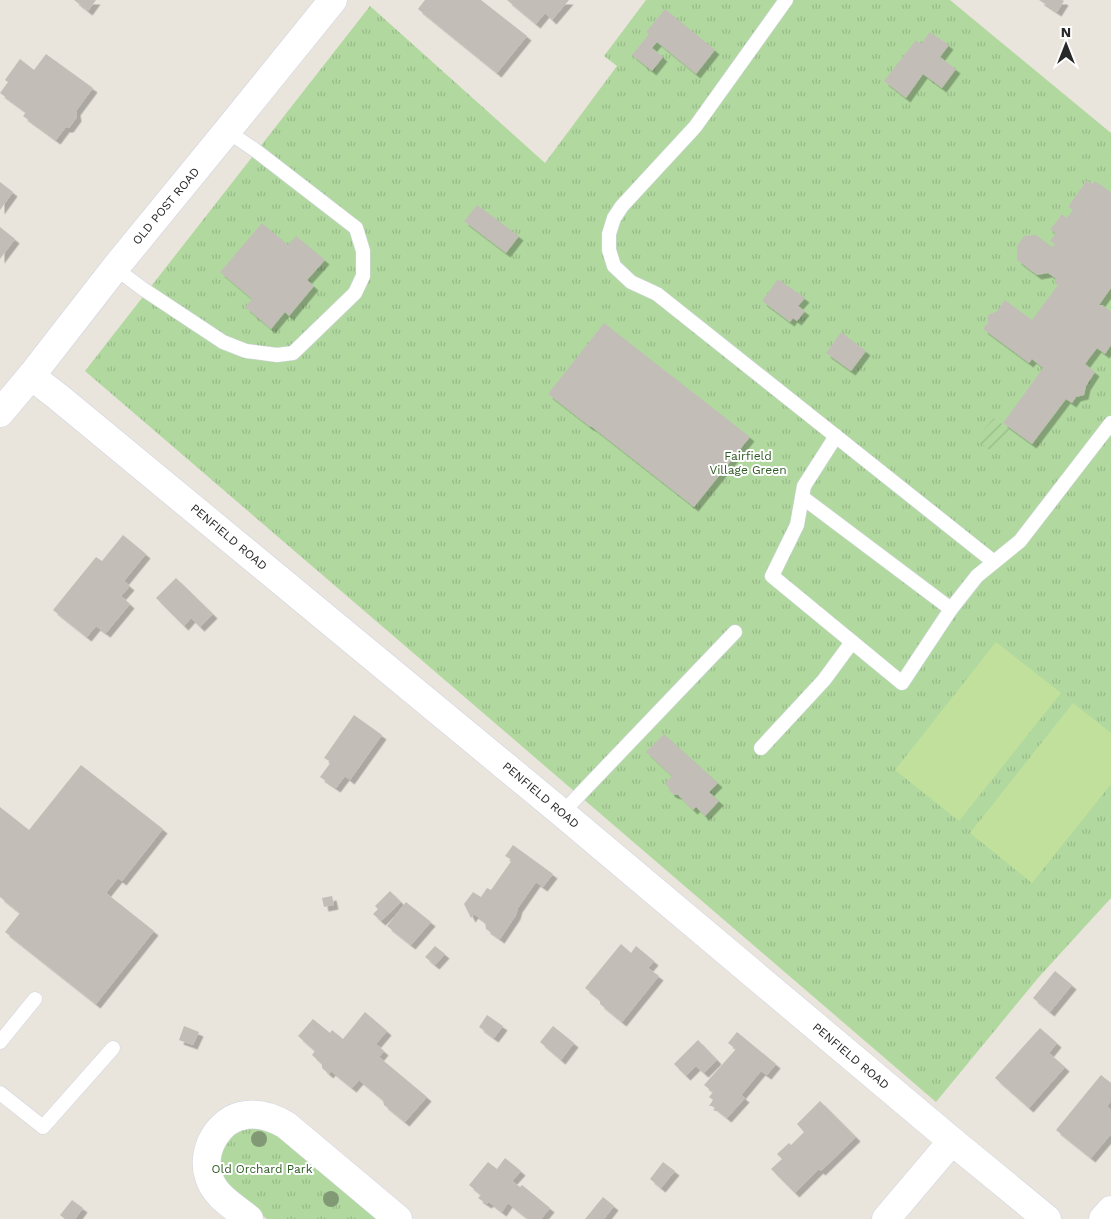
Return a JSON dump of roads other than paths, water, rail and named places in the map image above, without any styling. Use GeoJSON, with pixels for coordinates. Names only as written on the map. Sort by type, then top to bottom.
{"type":"FeatureCollection","features":[{"type":"Feature","properties":{"kind":"street","name":"OLD POST ROAD"},"geometry":{"type":"LineString","coordinates":[[0,413],[333,0]]}},
{"type":"Feature","properties":{"kind":"street","name":"PENFIELD ROAD"},"geometry":{"type":"LineString","coordinates":[[31,376],[562,813],[1047,1219]]}},
{"type":"Feature","properties":{"kind":"street"},"geometry":{"type":"LineString","coordinates":[[249,1219],[220,1196],[213,1187],[209,1178],[207,1157],[209,1147],[215,1135],[223,1125],[234,1118],[256,1114],[270,1117],[286,1125],[398,1219]]}},
{"type":"Feature","properties":{"kind":"street"},"geometry":{"type":"LineString","coordinates":[[886,1219],[952,1141]]}},
{"type":"Feature","properties":{"kind":"street"},"geometry":{"type":"LineString","coordinates":[[1103,1219],[1111,1210]]}},
{"type":"Feature","properties":{"kind":"lane"},"geometry":{"type":"LineString","coordinates":[[786,0],[695,127],[622,206],[614,218],[609,234],[609,250],[614,266],[631,282],[657,294],[994,562]]}},
{"type":"Feature","properties":{"kind":"lane"},"geometry":{"type":"LineString","coordinates":[[115,268],[223,342],[246,351],[277,355],[293,353],[355,293],[363,276],[363,252],[356,228],[228,131]]}},
{"type":"Feature","properties":{"kind":"lane"},"geometry":{"type":"LineString","coordinates":[[836,436],[804,486],[797,525],[772,576],[902,683],[951,609],[977,576],[1020,541],[1111,423]]}},
{"type":"Feature","properties":{"kind":"lane"},"geometry":{"type":"LineString","coordinates":[[802,497],[951,609]]}},
{"type":"Feature","properties":{"kind":"lane"},"geometry":{"type":"LineString","coordinates":[[562,813],[734,632]]}},
{"type":"Feature","properties":{"kind":"lane"},"geometry":{"type":"LineString","coordinates":[[761,748],[824,680],[852,642]]}},
{"type":"Feature","properties":{"kind":"lane"},"geometry":{"type":"LineString","coordinates":[[0,1042],[35,999]]}},
{"type":"Feature","properties":{"kind":"lane"},"geometry":{"type":"LineString","coordinates":[[0,1093],[44,1128],[113,1048]]}},
{"type":"Feature","properties":{"kind":"park label","name":"Fairfield Village Green"},"geometry":{"type":"Point","coordinates":[748,463]}},
{"type":"Feature","properties":{"kind":"park label","name":"Old Orchard Park"},"geometry":{"type":"Point","coordinates":[262,1169]}}]}
